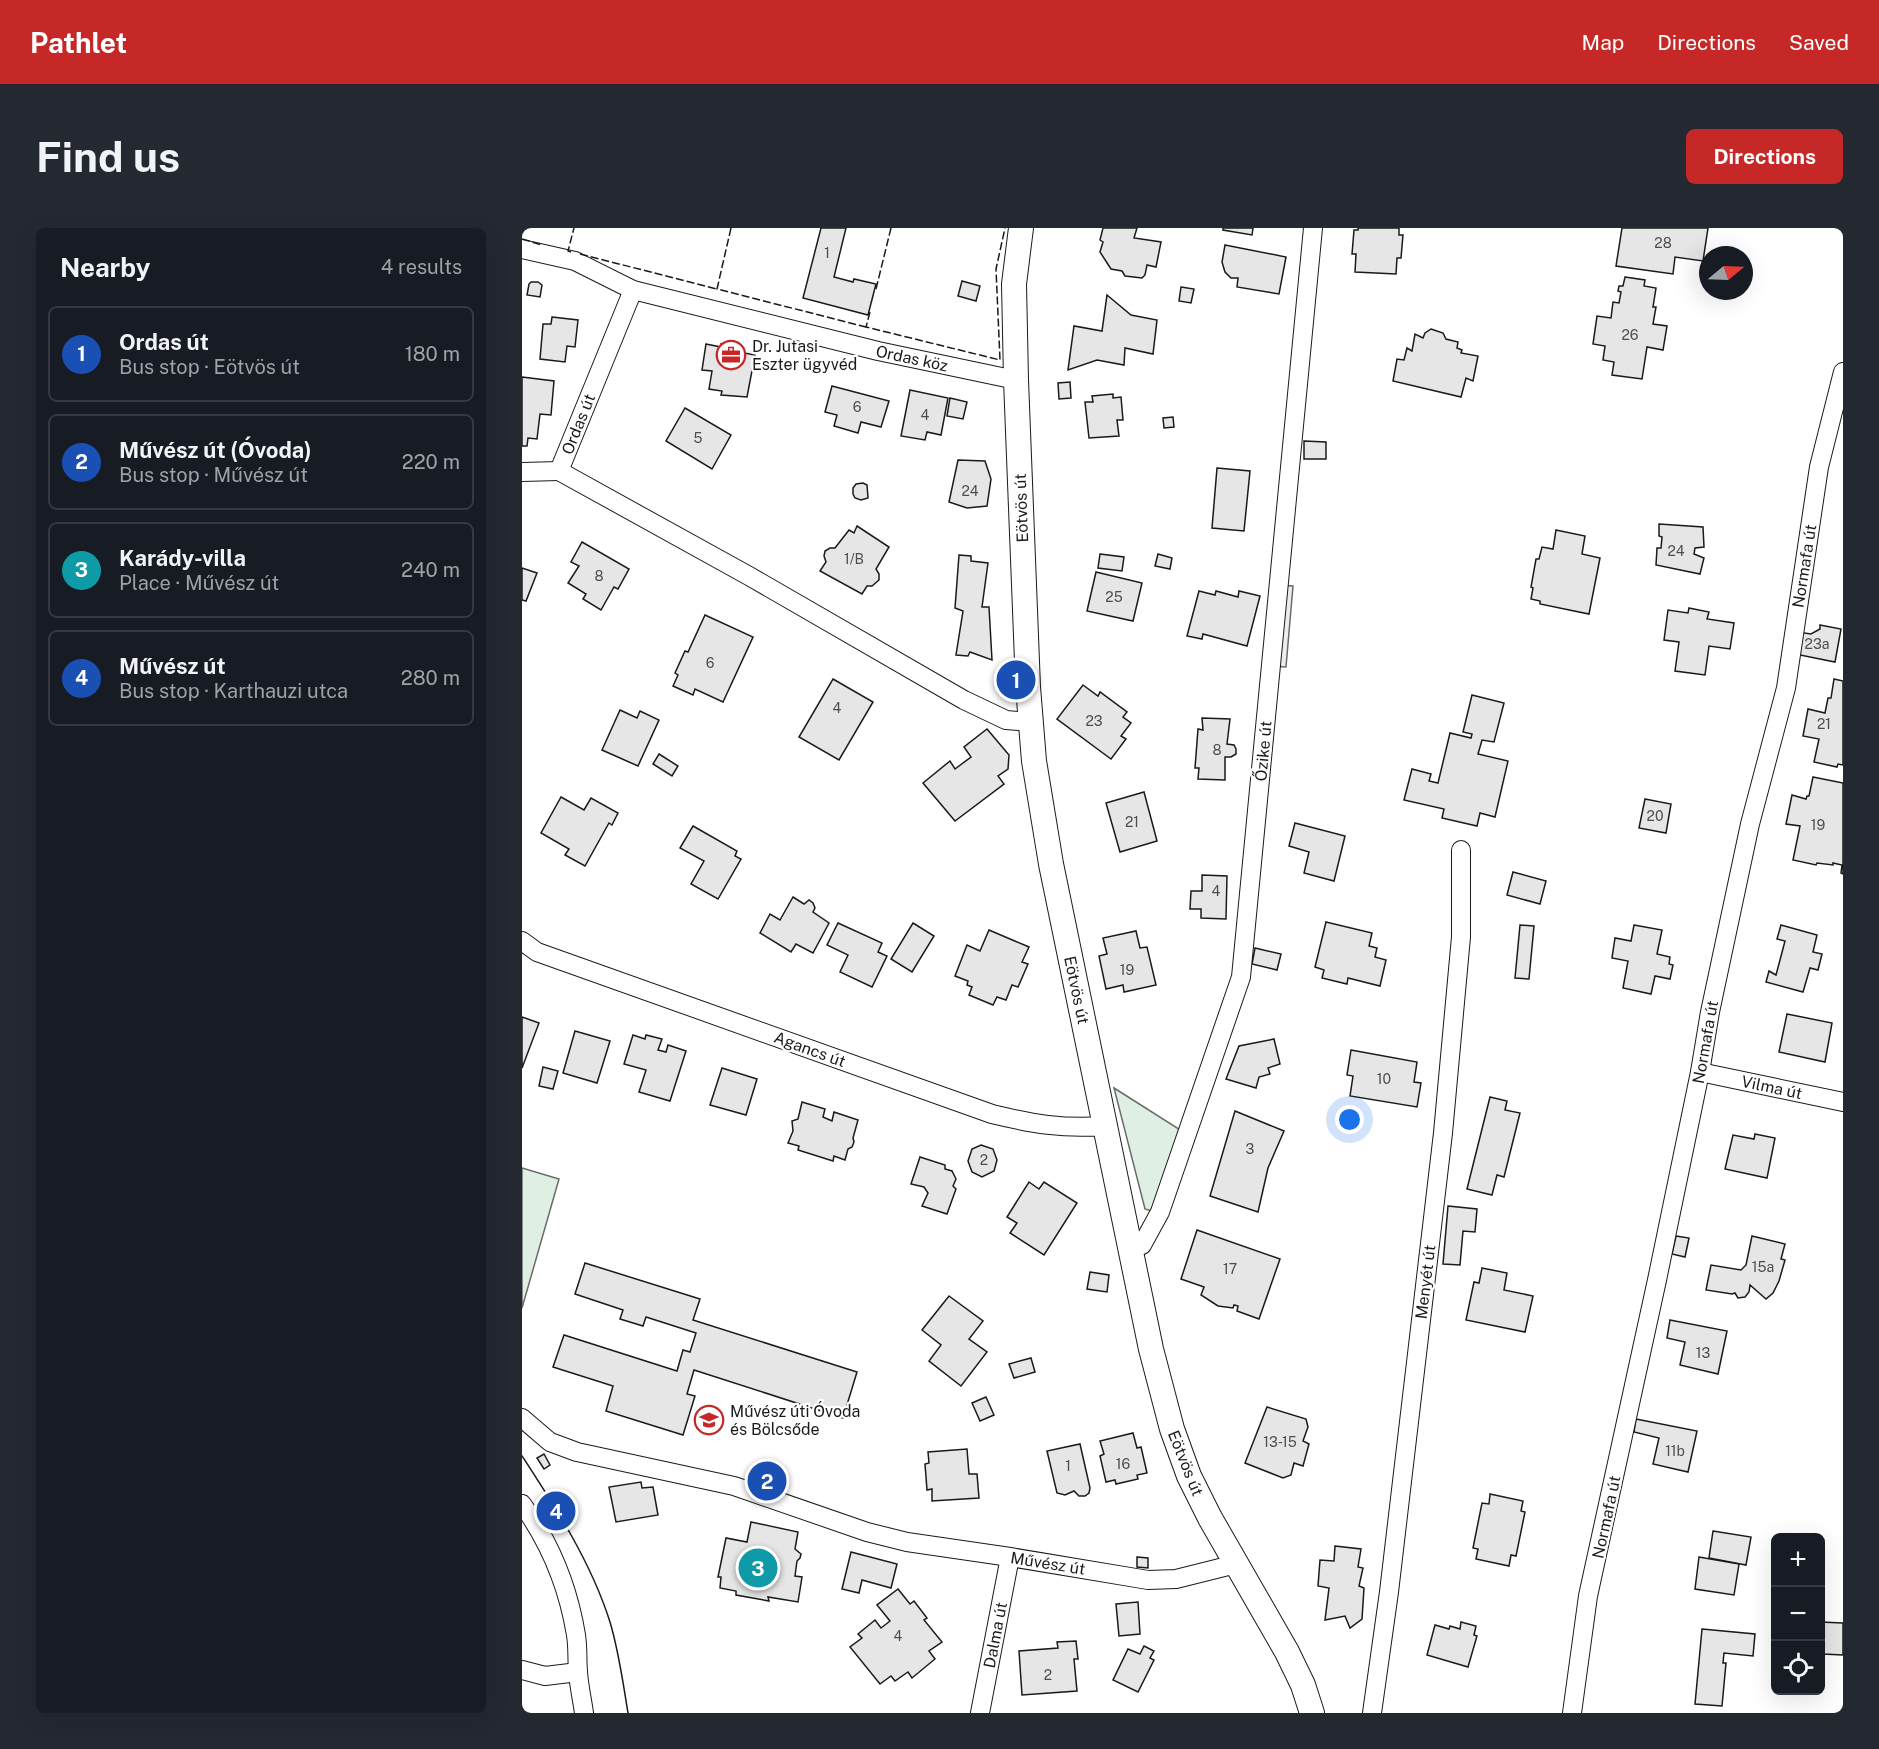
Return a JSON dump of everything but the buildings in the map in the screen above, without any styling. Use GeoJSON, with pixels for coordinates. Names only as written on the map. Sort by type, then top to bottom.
{"type":"FeatureCollection","features":[{"type":"Feature","properties":{"kind":"street","name":"Eötvös út"},"geometry":{"type":"LineString","coordinates":[[1021,228],[1014,284],[1030,722],[1051,864],[1151,1349],[1172,1429],[1189,1476],[1210,1518],[1287,1652],[1303,1685],[1312,1713]]}},
{"type":"Feature","properties":{"kind":"street","name":"Őzike út"},"geometry":{"type":"LineString","coordinates":[[1130,1248],[1142,1245],[1160,1212],[1241,977],[1313,228]]}},
{"type":"Feature","properties":{"kind":"street"},"geometry":{"type":"LineString","coordinates":[[522,249],[575,261],[633,290]]}},
{"type":"Feature","properties":{"kind":"street","name":"Ordas köz"},"geometry":{"type":"LineString","coordinates":[[633,290],[878,351],[1016,380]]}},
{"type":"Feature","properties":{"kind":"street","name":"Ordas út"},"geometry":{"type":"LineString","coordinates":[[633,290],[559,471],[749,576],[964,700],[1006,720],[1030,722]]}},
{"type":"Feature","properties":{"kind":"street","name":"Normafa út"},"geometry":{"type":"LineString","coordinates":[[1572,1713],[1588,1596],[1658,1280],[1710,1012],[1750,824],[1786,688],[1819,467],[1843,372]]}},
{"type":"Feature","properties":{"kind":"street"},"geometry":{"type":"LineString","coordinates":[[522,472],[559,471]]}},
{"type":"Feature","properties":{"kind":"street","name":"Menyét út"},"geometry":{"type":"LineString","coordinates":[[1372,1713],[1389,1592],[1443,1133],[1461,937],[1461,850]]}},
{"type":"Feature","properties":{"kind":"street","name":"Agancs út"},"geometry":{"type":"LineString","coordinates":[[522,941],[537,952],[992,1114],[1065,1128],[1105,1126]]}},
{"type":"Feature","properties":{"kind":"street","name":"Vilma út"},"geometry":{"type":"LineString","coordinates":[[1700,1072],[1843,1102]]}},
{"type":"Feature","properties":{"kind":"street","name":"Művész út"},"geometry":{"type":"LineString","coordinates":[[522,1419],[550,1442],[578,1452],[734,1486],[867,1532],[907,1542],[1148,1580],[1176,1579],[1236,1564]]}},
{"type":"Feature","properties":{"kind":"street"},"geometry":{"type":"LineString","coordinates":[[522,1504],[538,1526],[565,1584],[576,1638],[584,1713]]}},
{"type":"Feature","properties":{"kind":"street","name":"Dalma út"},"geometry":{"type":"LineString","coordinates":[[980,1713],[1010,1557]]}},
{"type":"Feature","properties":{"kind":"street"},"geometry":{"type":"LineString","coordinates":[[522,1670],[545,1676],[578,1672]]}},
{"type":"Feature","properties":{"kind":"green space"},"geometry":{"type":"Polygon","coordinates":[[[1114,1088],[1182,1131],[1152,1211],[1145,1209],[1114,1088]]]}},
{"type":"Feature","properties":{"kind":"green space"},"geometry":{"type":"Polygon","coordinates":[[[522,1168],[559,1179],[522,1308],[522,1168]]]}},
{"type":"Feature","properties":{"kind":"shaded area"},"geometry":{"type":"Polygon","coordinates":[[[1279,585],[1293,586],[1286,667],[1271,666],[1279,585]]]}},
{"type":"Feature","properties":{"kind":"tram line"},"geometry":{"type":"LineString","coordinates":[[522,1456],[572,1536],[593,1578],[616,1645],[628,1713]]}},
{"type":"Feature","properties":{"kind":"fence"},"geometry":{"type":"LineString","coordinates":[[571,252],[568,251],[574,228]]}},
{"type":"Feature","properties":{"kind":"fence"},"geometry":{"type":"LineString","coordinates":[[731,228],[717,289],[866,327]]}},
{"type":"Feature","properties":{"kind":"fence"},"geometry":{"type":"LineString","coordinates":[[876,289],[891,228]]}},
{"type":"Feature","properties":{"kind":"fence"},"geometry":{"type":"LineString","coordinates":[[870,312],[866,327],[1000,360],[996,269],[1005,228]]}},
{"type":"Feature","properties":{"kind":"fence"},"geometry":{"type":"LineString","coordinates":[[522,239],[542,245]]}},
{"type":"Feature","properties":{"kind":"fence"},"geometry":{"type":"LineString","coordinates":[[580,254],[717,289]]}},
{"type":"Feature","properties":{"kind":"place","name":"Dr. Jutasi Eszter ügyvéd"},"geometry":{"type":"Point","coordinates":[731,355]}},
{"type":"Feature","properties":{"kind":"place","name":"Ordas út"},"geometry":{"type":"Point","coordinates":[1016,680]}},
{"type":"Feature","properties":{"kind":"place","name":"Művész úti Óvoda és Bölcsőde"},"geometry":{"type":"Point","coordinates":[709,1420]}},
{"type":"Feature","properties":{"kind":"place","name":"Művész út (Óvoda)"},"geometry":{"type":"Point","coordinates":[767,1481]}},
{"type":"Feature","properties":{"kind":"place","name":"Művész út"},"geometry":{"type":"Point","coordinates":[556,1511]}},
{"type":"Feature","properties":{"kind":"place","name":"Karády-villa"},"geometry":{"type":"Point","coordinates":[758,1568]}}]}
